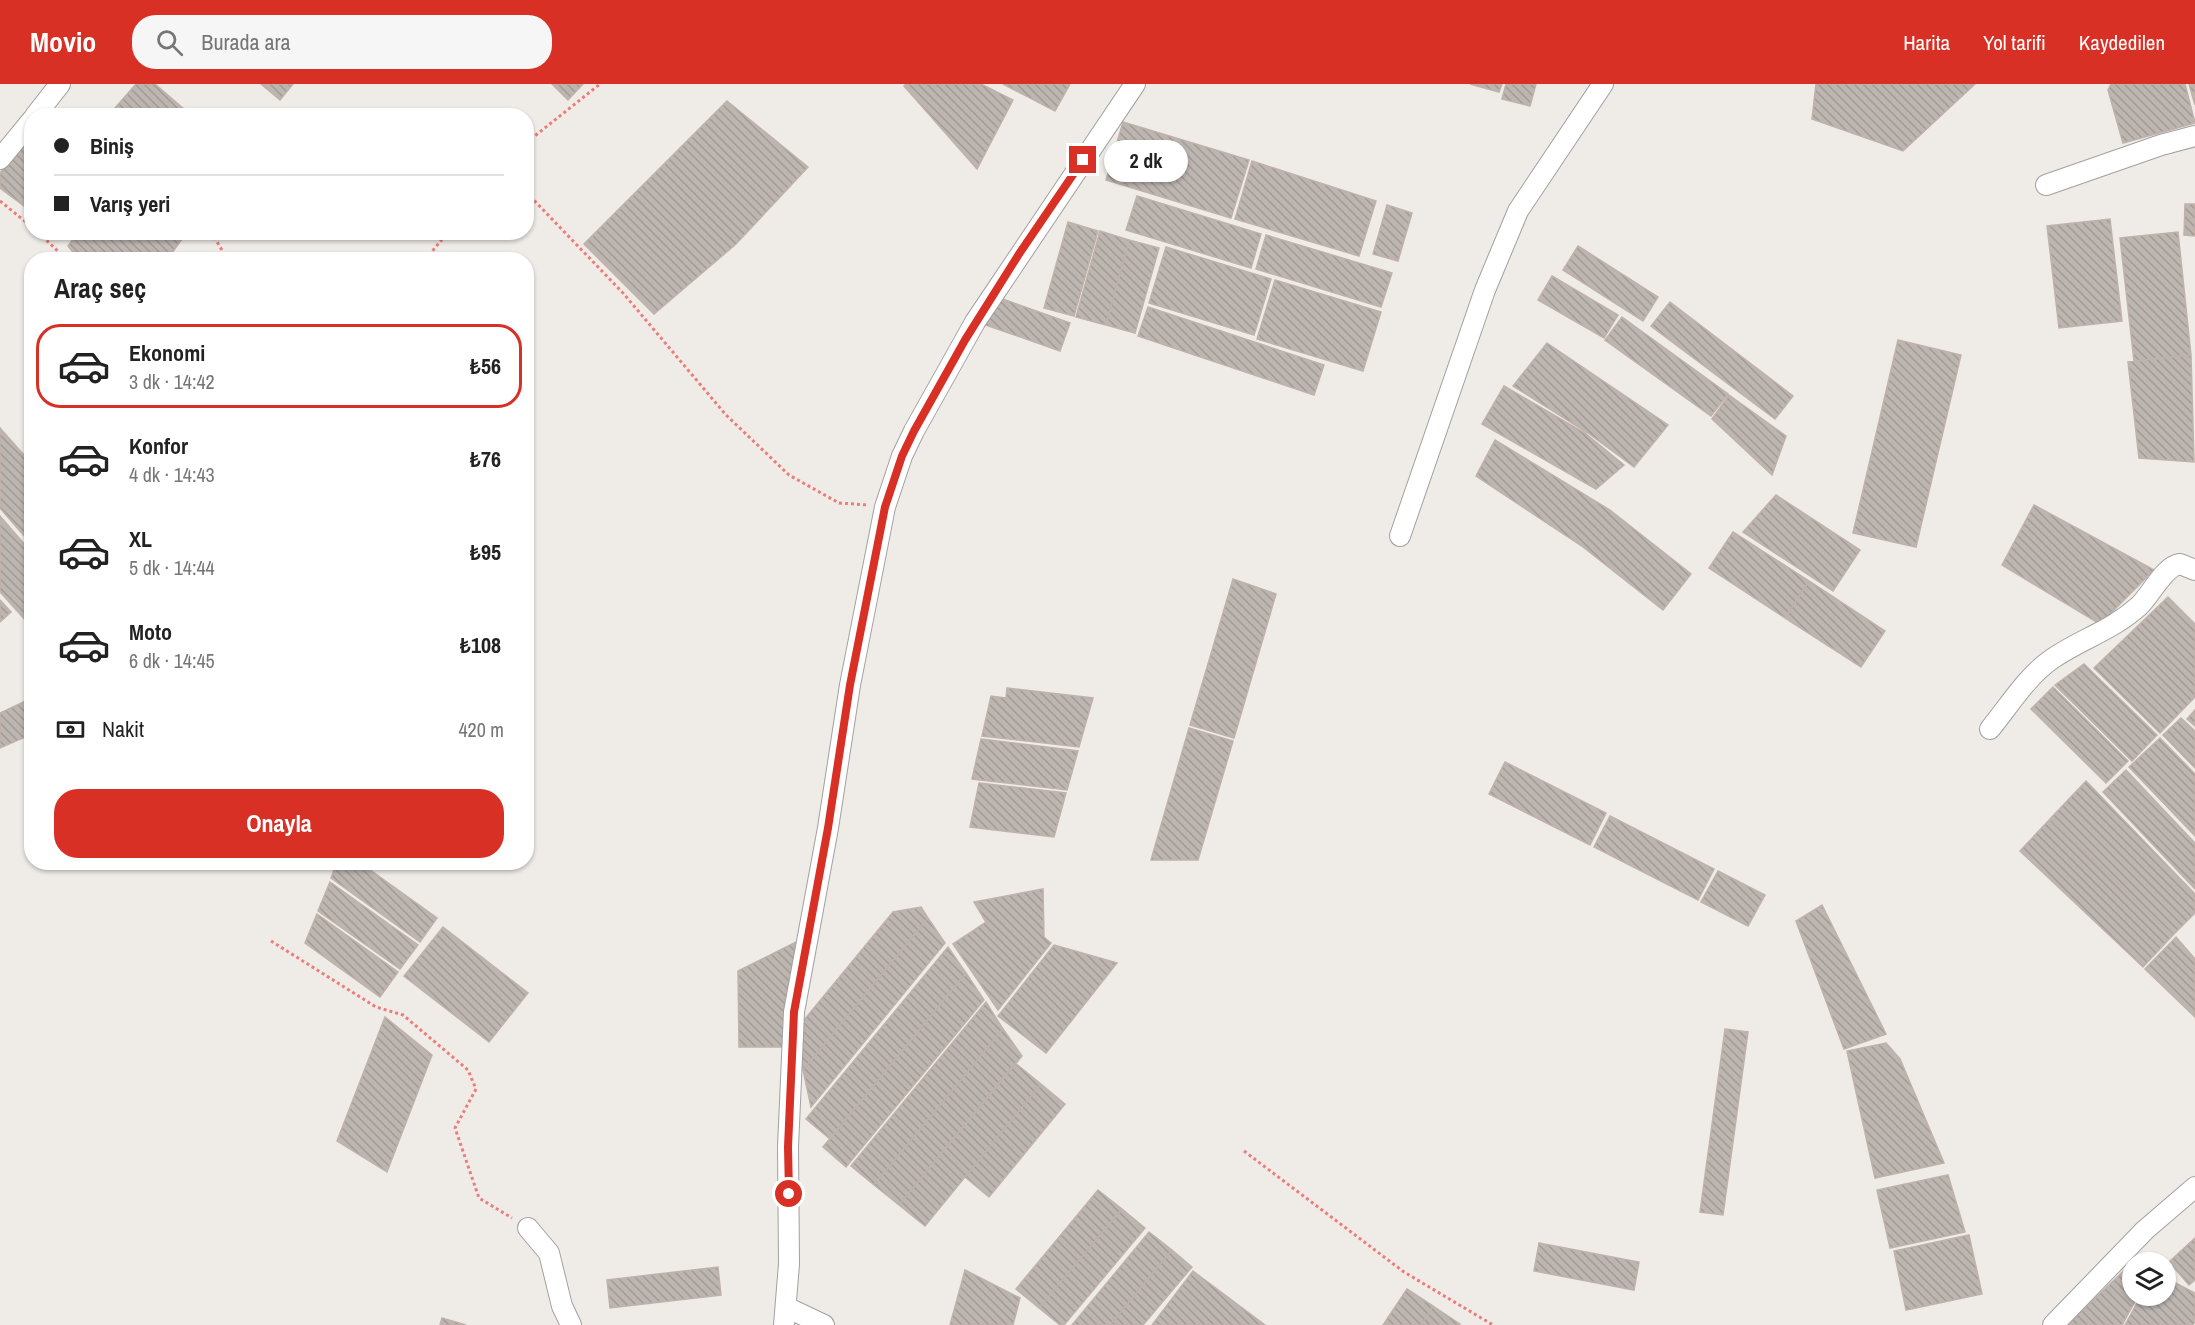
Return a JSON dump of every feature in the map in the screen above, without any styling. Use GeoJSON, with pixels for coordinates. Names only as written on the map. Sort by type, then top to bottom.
{"type":"FeatureCollection","features":[{"type":"Feature","properties":{"kind":"street"},"geometry":{"type":"LineString","coordinates":[[41,108],[60,84]]}},
{"type":"Feature","properties":{"kind":"street"},"geometry":{"type":"LineString","coordinates":[[824,1325],[785,1316],[789,1264],[788,1147],[794,1012],[828,828],[850,685],[885,507],[902,456],[914,431],[975,322],[1135,84]]}},
{"type":"Feature","properties":{"kind":"street"},"geometry":{"type":"LineString","coordinates":[[1400,536],[1485,290],[1518,211],[1603,84]]}},
{"type":"Feature","properties":{"kind":"street"},"geometry":{"type":"LineString","coordinates":[[0,159],[24,130]]}},
{"type":"Feature","properties":{"kind":"street"},"geometry":{"type":"LineString","coordinates":[[2046,185],[2161,144],[2195,136]]}},
{"type":"Feature","properties":{"kind":"street"},"geometry":{"type":"LineString","coordinates":[[1990,729],[2027,683],[2049,661],[2100,634],[2133,612],[2147,599],[2170,567],[2175,564],[2185,564],[2195,570]]}},
{"type":"Feature","properties":{"kind":"street"},"geometry":{"type":"LineString","coordinates":[[2053,1325],[2145,1230],[2195,1187]]}},
{"type":"Feature","properties":{"kind":"street"},"geometry":{"type":"LineString","coordinates":[[528,1228],[549,1253],[562,1306],[571,1325]]}},
{"type":"Feature","properties":{"kind":"path"},"geometry":{"type":"LineString","coordinates":[[534,137],[600,84]]}},
{"type":"Feature","properties":{"kind":"path"},"geometry":{"type":"LineString","coordinates":[[534,200],[623,293],[726,415],[789,475],[839,503],[885,507]]}},
{"type":"Feature","properties":{"kind":"path"},"geometry":{"type":"LineString","coordinates":[[0,201],[24,220]]}},
{"type":"Feature","properties":{"kind":"path"},"geometry":{"type":"LineString","coordinates":[[47,240],[59,252]]}},
{"type":"Feature","properties":{"kind":"path"},"geometry":{"type":"LineString","coordinates":[[432,252],[441,240]]}},
{"type":"Feature","properties":{"kind":"path"},"geometry":{"type":"LineString","coordinates":[[271,941],[376,1007],[403,1014],[468,1070],[476,1089],[455,1128],[479,1198],[528,1228]]}},
{"type":"Feature","properties":{"kind":"path"},"geometry":{"type":"LineString","coordinates":[[1244,1151],[1404,1272],[1493,1325]]}},
{"type":"Feature","properties":{"kind":"building"},"geometry":{"type":"Polygon","coordinates":[[[136,84],[155,84],[183,108],[115,108],[136,84]]]}},
{"type":"Feature","properties":{"kind":"building"},"geometry":{"type":"Polygon","coordinates":[[[261,84],[293,84],[280,100],[261,84]]]}},
{"type":"Feature","properties":{"kind":"building"},"geometry":{"type":"Polygon","coordinates":[[[552,84],[583,84],[568,100],[552,84]]]}},
{"type":"Feature","properties":{"kind":"building"},"geometry":{"type":"Polygon","coordinates":[[[906,84],[981,84],[1013,100],[977,169],[904,86],[906,84]]]}},
{"type":"Feature","properties":{"kind":"building"},"geometry":{"type":"Polygon","coordinates":[[[1003,84],[1070,84],[1055,111],[1003,84]]]}},
{"type":"Feature","properties":{"kind":"building"},"geometry":{"type":"Polygon","coordinates":[[[1470,84],[1502,84],[1499,92],[1470,84]]]}},
{"type":"Feature","properties":{"kind":"building"},"geometry":{"type":"Polygon","coordinates":[[[1506,84],[1536,84],[1530,106],[1502,99],[1506,84]]]}},
{"type":"Feature","properties":{"kind":"building"},"geometry":{"type":"Polygon","coordinates":[[[1816,84],[1975,84],[1903,151],[1812,119],[1816,84]]]}},
{"type":"Feature","properties":{"kind":"building"},"geometry":{"type":"Polygon","coordinates":[[[2111,84],[2185,84],[2195,123],[2123,143],[2108,90],[2111,84]]]}},
{"type":"Feature","properties":{"kind":"building"},"geometry":{"type":"Polygon","coordinates":[[[2189,84],[2195,84],[2195,105],[2189,84]]]}},
{"type":"Feature","properties":{"kind":"building"},"geometry":{"type":"Polygon","coordinates":[[[727,101],[808,167],[736,244],[654,314],[584,244],[727,101]]]}},
{"type":"Feature","properties":{"kind":"building"},"geometry":{"type":"Polygon","coordinates":[[[1123,122],[1249,160],[1231,218],[1106,180],[1123,122]]]}},
{"type":"Feature","properties":{"kind":"building"},"geometry":{"type":"Polygon","coordinates":[[[24,142],[24,206],[0,188],[0,173],[24,142]]]}},
{"type":"Feature","properties":{"kind":"building"},"geometry":{"type":"Polygon","coordinates":[[[1252,161],[1376,201],[1359,256],[1235,219],[1252,161]]]}},
{"type":"Feature","properties":{"kind":"building"},"geometry":{"type":"Polygon","coordinates":[[[1137,196],[1261,234],[1251,268],[1126,230],[1137,196]]]}},
{"type":"Feature","properties":{"kind":"building"},"geometry":{"type":"Polygon","coordinates":[[[2185,204],[2195,204],[2195,236],[2184,235],[2185,204]]]}},
{"type":"Feature","properties":{"kind":"building"},"geometry":{"type":"Polygon","coordinates":[[[1387,205],[1412,213],[1398,261],[1373,254],[1387,205]]]}},
{"type":"Feature","properties":{"kind":"building"},"geometry":{"type":"Polygon","coordinates":[[[2110,219],[2122,321],[2059,328],[2047,226],[2110,219]]]}},
{"type":"Feature","properties":{"kind":"building"},"geometry":{"type":"Polygon","coordinates":[[[1068,222],[1098,231],[1074,316],[1044,308],[1068,222]]]}},
{"type":"Feature","properties":{"kind":"building"},"geometry":{"type":"Polygon","coordinates":[[[1100,231],[1129,240],[1106,325],[1076,317],[1100,231]]]}},
{"type":"Feature","properties":{"kind":"building"},"geometry":{"type":"Polygon","coordinates":[[[2178,232],[2191,355],[2134,361],[2120,238],[2178,232]]]}},
{"type":"Feature","properties":{"kind":"building"},"geometry":{"type":"Polygon","coordinates":[[[1266,235],[1392,273],[1381,307],[1256,269],[1266,235]]]}},
{"type":"Feature","properties":{"kind":"building"},"geometry":{"type":"Polygon","coordinates":[[[72,240],[181,240],[173,252],[73,252],[68,246],[72,240]]]}},
{"type":"Feature","properties":{"kind":"building"},"geometry":{"type":"Polygon","coordinates":[[[1129,240],[1159,248],[1135,333],[1106,325],[1129,240]]]}},
{"type":"Feature","properties":{"kind":"building"},"geometry":{"type":"Polygon","coordinates":[[[1578,246],[1658,297],[1643,321],[1563,270],[1578,246]]]}},
{"type":"Feature","properties":{"kind":"building"},"geometry":{"type":"Polygon","coordinates":[[[1166,247],[1271,279],[1254,335],[1149,303],[1166,247]]]}},
{"type":"Feature","properties":{"kind":"building"},"geometry":{"type":"Polygon","coordinates":[[[1552,276],[1618,315],[1604,338],[1538,300],[1552,276]]]}},
{"type":"Feature","properties":{"kind":"building"},"geometry":{"type":"Polygon","coordinates":[[[1275,280],[1381,312],[1363,371],[1257,339],[1275,280]]]}},
{"type":"Feature","properties":{"kind":"building"},"geometry":{"type":"Polygon","coordinates":[[[1000,298],[1070,323],[1060,351],[983,324],[1000,298]]]}},
{"type":"Feature","properties":{"kind":"building"},"geometry":{"type":"Polygon","coordinates":[[[1670,302],[1793,396],[1775,419],[1651,326],[1670,302]]]}},
{"type":"Feature","properties":{"kind":"building"},"geometry":{"type":"Polygon","coordinates":[[[1148,307],[1324,365],[1314,395],[1138,336],[1148,307]]]}},
{"type":"Feature","properties":{"kind":"building"},"geometry":{"type":"Polygon","coordinates":[[[1622,317],[1728,394],[1711,416],[1605,340],[1622,317]]]}},
{"type":"Feature","properties":{"kind":"building"},"geometry":{"type":"Polygon","coordinates":[[[1898,340],[1961,355],[1916,547],[1853,533],[1898,340]]]}},
{"type":"Feature","properties":{"kind":"building"},"geometry":{"type":"Polygon","coordinates":[[[1547,343],[1668,425],[1634,467],[1588,433],[1513,386],[1547,343]]]}},
{"type":"Feature","properties":{"kind":"building"},"geometry":{"type":"Polygon","coordinates":[[[2191,355],[2194,462],[2139,458],[2128,362],[2191,355]]]}},
{"type":"Feature","properties":{"kind":"building"},"geometry":{"type":"Polygon","coordinates":[[[1504,386],[1585,433],[1624,465],[1596,489],[1482,424],[1504,386]]]}},
{"type":"Feature","properties":{"kind":"building"},"geometry":{"type":"Polygon","coordinates":[[[1729,395],[1786,436],[1772,475],[1712,419],[1729,395]]]}},
{"type":"Feature","properties":{"kind":"building"},"geometry":{"type":"Polygon","coordinates":[[[0,428],[24,455],[24,536],[0,508],[0,428]]]}},
{"type":"Feature","properties":{"kind":"building"},"geometry":{"type":"Polygon","coordinates":[[[1495,440],[1610,510],[1691,574],[1663,610],[1583,547],[1476,476],[1495,440]]]}},
{"type":"Feature","properties":{"kind":"building"},"geometry":{"type":"Polygon","coordinates":[[[1776,495],[1860,550],[1833,591],[1743,532],[1776,495]]]}},
{"type":"Feature","properties":{"kind":"building"},"geometry":{"type":"Polygon","coordinates":[[[2034,505],[2154,570],[2100,624],[2002,565],[2034,505]]]}},
{"type":"Feature","properties":{"kind":"building"},"geometry":{"type":"Polygon","coordinates":[[[0,516],[24,544],[24,619],[0,592],[0,516]]]}},
{"type":"Feature","properties":{"kind":"building"},"geometry":{"type":"Polygon","coordinates":[[[1733,532],[1809,581],[1785,618],[1709,568],[1733,532]]]}},
{"type":"Feature","properties":{"kind":"building"},"geometry":{"type":"Polygon","coordinates":[[[1233,579],[1276,594],[1234,738],[1190,725],[1233,579]]]}},
{"type":"Feature","properties":{"kind":"building"},"geometry":{"type":"Polygon","coordinates":[[[1809,581],[1885,631],[1861,667],[1785,618],[1809,581]]]}},
{"type":"Feature","properties":{"kind":"building"},"geometry":{"type":"Polygon","coordinates":[[[2168,597],[2195,624],[2195,697],[2160,733],[2094,668],[2168,597]]]}},
{"type":"Feature","properties":{"kind":"building"},"geometry":{"type":"Polygon","coordinates":[[[0,600],[11,612],[0,622],[0,600]]]}},
{"type":"Feature","properties":{"kind":"building"},"geometry":{"type":"Polygon","coordinates":[[[2084,664],[2157,735],[2132,761],[2055,685],[2084,664]]]}},
{"type":"Feature","properties":{"kind":"building"},"geometry":{"type":"Polygon","coordinates":[[[2053,687],[2128,761],[2106,783],[2031,709],[2053,687]]]}},
{"type":"Feature","properties":{"kind":"building"},"geometry":{"type":"Polygon","coordinates":[[[1007,688],[1093,698],[1079,747],[982,736],[991,696],[1006,698],[1007,688]]]}},
{"type":"Feature","properties":{"kind":"building"},"geometry":{"type":"Polygon","coordinates":[[[24,702],[24,738],[0,748],[0,713],[24,702]]]}},
{"type":"Feature","properties":{"kind":"building"},"geometry":{"type":"Polygon","coordinates":[[[2195,710],[2195,726],[2187,719],[2195,710]]]}},
{"type":"Feature","properties":{"kind":"building"},"geometry":{"type":"Polygon","coordinates":[[[2181,718],[2195,731],[2195,768],[2163,735],[2181,718]]]}},
{"type":"Feature","properties":{"kind":"building"},"geometry":{"type":"Polygon","coordinates":[[[1189,728],[1233,741],[1198,860],[1151,860],[1189,728]]]}},
{"type":"Feature","properties":{"kind":"building"},"geometry":{"type":"Polygon","coordinates":[[[2160,738],[2195,774],[2195,836],[2129,767],[2160,738]]]}},
{"type":"Feature","properties":{"kind":"building"},"geometry":{"type":"Polygon","coordinates":[[[981,739],[1078,751],[1067,790],[972,779],[981,739]]]}},
{"type":"Feature","properties":{"kind":"building"},"geometry":{"type":"Polygon","coordinates":[[[1505,762],[1606,813],[1590,845],[1489,794],[1505,762]]]}},
{"type":"Feature","properties":{"kind":"building"},"geometry":{"type":"Polygon","coordinates":[[[2126,770],[2195,843],[2195,889],[2103,792],[2126,770]]]}},
{"type":"Feature","properties":{"kind":"building"},"geometry":{"type":"Polygon","coordinates":[[[2086,781],[2195,894],[2195,913],[2173,935],[2050,819],[2086,781]]]}},
{"type":"Feature","properties":{"kind":"building"},"geometry":{"type":"Polygon","coordinates":[[[979,783],[1066,793],[1054,837],[970,827],[979,783]]]}},
{"type":"Feature","properties":{"kind":"building"},"geometry":{"type":"Polygon","coordinates":[[[1610,816],[1714,869],[1698,900],[1594,847],[1610,816]]]}},
{"type":"Feature","properties":{"kind":"building"},"geometry":{"type":"Polygon","coordinates":[[[2050,819],[2173,935],[2143,967],[2020,851],[2050,819]]]}},
{"type":"Feature","properties":{"kind":"building"},"geometry":{"type":"Polygon","coordinates":[[[334,870],[370,870],[437,918],[420,942],[331,878],[334,870]]]}},
{"type":"Feature","properties":{"kind":"building"},"geometry":{"type":"Polygon","coordinates":[[[1718,871],[1765,895],[1748,926],[1701,902],[1718,871]]]}},
{"type":"Feature","properties":{"kind":"building"},"geometry":{"type":"Polygon","coordinates":[[[330,882],[418,945],[400,969],[318,911],[330,882]]]}},
{"type":"Feature","properties":{"kind":"building"},"geometry":{"type":"Polygon","coordinates":[[[1043,889],[1044,937],[1051,943],[998,1010],[953,944],[986,922],[974,902],[1043,889]]]}},
{"type":"Feature","properties":{"kind":"building"},"geometry":{"type":"Polygon","coordinates":[[[1822,905],[1886,1034],[1844,1049],[1796,921],[1822,905]]]}},
{"type":"Feature","properties":{"kind":"building"},"geometry":{"type":"Polygon","coordinates":[[[921,907],[928,918],[803,1070],[795,1031],[893,912],[921,907]]]}},
{"type":"Feature","properties":{"kind":"building"},"geometry":{"type":"Polygon","coordinates":[[[317,914],[398,972],[380,997],[305,943],[317,914]]]}},
{"type":"Feature","properties":{"kind":"building"},"geometry":{"type":"Polygon","coordinates":[[[928,918],[945,943],[811,1107],[803,1070],[928,918]]]}},
{"type":"Feature","properties":{"kind":"building"},"geometry":{"type":"Polygon","coordinates":[[[443,927],[528,993],[489,1042],[404,976],[443,927]]]}},
{"type":"Feature","properties":{"kind":"building"},"geometry":{"type":"Polygon","coordinates":[[[2176,937],[2195,959],[2195,1017],[2145,969],[2176,937]]]}},
{"type":"Feature","properties":{"kind":"building"},"geometry":{"type":"Polygon","coordinates":[[[796,942],[783,1047],[739,1047],[738,971],[796,942]]]}},
{"type":"Feature","properties":{"kind":"building"},"geometry":{"type":"Polygon","coordinates":[[[1054,945],[1117,963],[1046,1053],[998,1016],[1054,945]]]}},
{"type":"Feature","properties":{"kind":"building"},"geometry":{"type":"Polygon","coordinates":[[[948,947],[966,973],[830,1139],[806,1119],[948,947]]]}},
{"type":"Feature","properties":{"kind":"building"},"geometry":{"type":"Polygon","coordinates":[[[966,973],[984,1000],[846,1167],[823,1147],[966,973]]]}},
{"type":"Feature","properties":{"kind":"building"},"geometry":{"type":"Polygon","coordinates":[[[986,1002],[1003,1029],[874,1185],[851,1166],[986,1002]]]}},
{"type":"Feature","properties":{"kind":"building"},"geometry":{"type":"Polygon","coordinates":[[[385,1017],[432,1055],[387,1172],[337,1141],[385,1017]]]}},
{"type":"Feature","properties":{"kind":"building"},"geometry":{"type":"Polygon","coordinates":[[[1003,1029],[1022,1056],[899,1205],[874,1185],[1003,1029]]]}},
{"type":"Feature","properties":{"kind":"building"},"geometry":{"type":"Polygon","coordinates":[[[1725,1029],[1748,1032],[1723,1215],[1700,1212],[1725,1029]]]}},
{"type":"Feature","properties":{"kind":"building"},"geometry":{"type":"Polygon","coordinates":[[[1886,1043],[1900,1059],[1944,1163],[1875,1178],[1847,1051],[1886,1043]]]}},
{"type":"Feature","properties":{"kind":"building"},"geometry":{"type":"Polygon","coordinates":[[[1015,1063],[1041,1084],[925,1226],[899,1205],[1015,1063]]]}},
{"type":"Feature","properties":{"kind":"building"},"geometry":{"type":"Polygon","coordinates":[[[1041,1084],[1065,1104],[989,1197],[965,1177],[1041,1084]]]}},
{"type":"Feature","properties":{"kind":"building"},"geometry":{"type":"Polygon","coordinates":[[[1948,1175],[1965,1232],[1890,1248],[1877,1190],[1948,1175]]]}},
{"type":"Feature","properties":{"kind":"building"},"geometry":{"type":"Polygon","coordinates":[[[1098,1190],[1122,1209],[1039,1308],[1016,1289],[1098,1190]]]}},
{"type":"Feature","properties":{"kind":"building"},"geometry":{"type":"Polygon","coordinates":[[[1122,1209],[1145,1228],[1064,1325],[1060,1325],[1039,1308],[1122,1209]]]}},
{"type":"Feature","properties":{"kind":"building"},"geometry":{"type":"Polygon","coordinates":[[[1149,1232],[1172,1250],[1110,1325],[1072,1325],[1149,1232]]]}},
{"type":"Feature","properties":{"kind":"building"},"geometry":{"type":"Polygon","coordinates":[[[1969,1235],[1982,1294],[1906,1310],[1894,1251],[1969,1235]]]}},
{"type":"Feature","properties":{"kind":"building"},"geometry":{"type":"Polygon","coordinates":[[[2195,1238],[2195,1280],[2189,1285],[2176,1270],[2176,1256],[2195,1238]]]}},
{"type":"Feature","properties":{"kind":"building"},"geometry":{"type":"Polygon","coordinates":[[[1539,1243],[1639,1262],[1634,1290],[1534,1271],[1539,1243]]]}},
{"type":"Feature","properties":{"kind":"building"},"geometry":{"type":"Polygon","coordinates":[[[1172,1250],[1192,1267],[1143,1325],[1110,1325],[1172,1250]]]}},
{"type":"Feature","properties":{"kind":"building"},"geometry":{"type":"Polygon","coordinates":[[[718,1267],[721,1295],[610,1308],[607,1280],[718,1267]]]}},
{"type":"Feature","properties":{"kind":"building"},"geometry":{"type":"Polygon","coordinates":[[[965,1270],[1020,1298],[1013,1325],[950,1325],[965,1270]]]}},
{"type":"Feature","properties":{"kind":"building"},"geometry":{"type":"Polygon","coordinates":[[[1193,1271],[1265,1325],[1152,1325],[1193,1271]]]}},
{"type":"Feature","properties":{"kind":"building"},"geometry":{"type":"Polygon","coordinates":[[[2122,1273],[2122,1306],[2132,1306],[2122,1325],[2067,1325],[2122,1273]]]}},
{"type":"Feature","properties":{"kind":"building"},"geometry":{"type":"Polygon","coordinates":[[[2176,1283],[2195,1293],[2193,1325],[2125,1325],[2135,1306],[2176,1306],[2176,1283]]]}},
{"type":"Feature","properties":{"kind":"building"},"geometry":{"type":"Polygon","coordinates":[[[1407,1289],[1433,1306],[1421,1325],[1383,1325],[1407,1289]]]}},
{"type":"Feature","properties":{"kind":"building"},"geometry":{"type":"Polygon","coordinates":[[[1433,1306],[1460,1324],[1421,1325],[1433,1306]]]}},
{"type":"Feature","properties":{"kind":"building"},"geometry":{"type":"Polygon","coordinates":[[[442,1318],[466,1325],[440,1325],[442,1318]]]}},
{"type":"Feature","properties":{"kind":"route"},"geometry":{"type":"LineString","coordinates":[[789,1194],[788,1147],[794,1012],[828,828],[850,685],[885,507],[902,456],[914,431],[975,322],[1083,160]]}}]}
